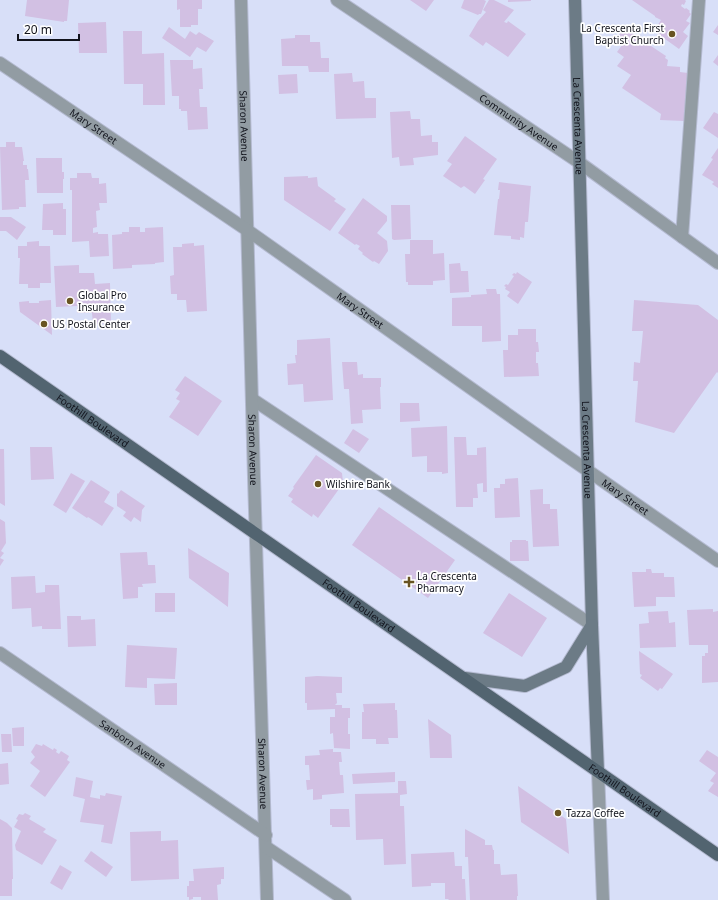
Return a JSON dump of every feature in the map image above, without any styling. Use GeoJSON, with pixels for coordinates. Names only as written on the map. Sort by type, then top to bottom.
{"type":"FeatureCollection","features":[{"type":"Feature","properties":{"kind":"main road","name":"La Crescenta Avenue"},"geometry":{"type":"LineString","coordinates":[[575,0],[592,625],[598,771]]}},
{"type":"Feature","properties":{"kind":"main road","name":"Foothill Boulevard"},"geometry":{"type":"LineString","coordinates":[[0,356],[718,855]]}},
{"type":"Feature","properties":{"kind":"main road"},"geometry":{"type":"LineString","coordinates":[[464,678],[525,686],[566,667],[592,625]]}},
{"type":"Feature","properties":{"kind":"street","name":"Sharon Avenue"},"geometry":{"type":"LineString","coordinates":[[241,0],[255,533],[267,900]]}},
{"type":"Feature","properties":{"kind":"street","name":"Community Avenue"},"geometry":{"type":"LineString","coordinates":[[337,0],[580,163],[718,262]]}},
{"type":"Feature","properties":{"kind":"street"},"geometry":{"type":"LineString","coordinates":[[682,236],[699,0]]}},
{"type":"Feature","properties":{"kind":"street","name":"Mary Street"},"geometry":{"type":"LineString","coordinates":[[0,63],[247,230],[718,561]]}},
{"type":"Feature","properties":{"kind":"street"},"geometry":{"type":"LineString","coordinates":[[252,399],[592,625]]}},
{"type":"Feature","properties":{"kind":"street","name":"Sanborn Avenue"},"geometry":{"type":"LineString","coordinates":[[0,654],[266,841],[345,900]]}},
{"type":"Feature","properties":{"kind":"street","name":"La Crescenta Avenue"},"geometry":{"type":"LineString","coordinates":[[598,771],[603,900]]}},
{"type":"Feature","properties":{"kind":"building"},"geometry":{"type":"Polygon","coordinates":[[[27,0],[69,0],[67,21],[64,22],[25,16],[27,0]]]}},
{"type":"Feature","properties":{"kind":"building"},"geometry":{"type":"Polygon","coordinates":[[[177,0],[202,0],[202,9],[198,9],[198,25],[191,25],[191,27],[180,27],[180,9],[177,10],[177,0]]]}},
{"type":"Feature","properties":{"kind":"building"},"geometry":{"type":"Polygon","coordinates":[[[410,0],[434,0],[426,11],[410,0]]]}},
{"type":"Feature","properties":{"kind":"building"},"geometry":{"type":"Polygon","coordinates":[[[464,0],[486,1],[481,14],[478,15],[461,8],[464,0]]]}},
{"type":"Feature","properties":{"kind":"building"},"geometry":{"type":"Polygon","coordinates":[[[489,0],[494,0],[514,10],[504,22],[507,23],[508,21],[526,34],[508,57],[486,42],[483,46],[469,36],[478,21],[486,12],[483,10],[489,0]]]}},
{"type":"Feature","properties":{"kind":"building"},"geometry":{"type":"Polygon","coordinates":[[[508,0],[531,0],[531,1],[508,2],[508,0]]]}},
{"type":"Feature","properties":{"kind":"building"},"geometry":{"type":"Polygon","coordinates":[[[632,0],[686,1],[684,5],[682,4],[681,6],[690,11],[689,12],[691,14],[686,21],[690,23],[683,32],[688,36],[679,49],[654,31],[661,20],[632,0]]]}},
{"type":"Feature","properties":{"kind":"building"},"geometry":{"type":"Polygon","coordinates":[[[106,22],[107,53],[79,53],[78,23],[106,22]]]}},
{"type":"Feature","properties":{"kind":"building"},"geometry":{"type":"Polygon","coordinates":[[[718,25],[718,35],[713,32],[718,25]]]}},
{"type":"Feature","properties":{"kind":"building"},"geometry":{"type":"Polygon","coordinates":[[[169,27],[185,39],[190,31],[196,35],[199,32],[214,41],[206,52],[197,47],[190,57],[162,38],[169,27]]]}},
{"type":"Feature","properties":{"kind":"building"},"geometry":{"type":"Polygon","coordinates":[[[624,28],[666,56],[665,58],[668,60],[667,66],[680,67],[680,72],[688,73],[684,121],[660,120],[661,114],[622,88],[631,75],[617,66],[624,57],[617,52],[622,45],[619,43],[620,41],[617,38],[624,28]]]}},
{"type":"Feature","properties":{"kind":"building"},"geometry":{"type":"Polygon","coordinates":[[[123,31],[142,31],[142,54],[164,53],[165,105],[143,105],[143,84],[124,84],[123,31]]]}},
{"type":"Feature","properties":{"kind":"building"},"geometry":{"type":"Polygon","coordinates":[[[295,35],[310,35],[310,42],[320,42],[321,58],[329,58],[329,72],[309,72],[308,66],[282,66],[281,39],[295,38],[295,35]]]}},
{"type":"Feature","properties":{"kind":"building"},"geometry":{"type":"Polygon","coordinates":[[[718,55],[718,66],[713,62],[718,55]]]}},
{"type":"Feature","properties":{"kind":"building"},"geometry":{"type":"Polygon","coordinates":[[[170,60],[193,60],[193,69],[202,68],[203,89],[199,89],[200,107],[207,107],[208,129],[188,130],[187,111],[181,111],[181,109],[179,109],[179,96],[172,96],[170,60]]]}},
{"type":"Feature","properties":{"kind":"building"},"geometry":{"type":"Polygon","coordinates":[[[352,73],[353,82],[364,81],[365,98],[376,98],[376,118],[336,119],[334,74],[352,73]]]}},
{"type":"Feature","properties":{"kind":"building"},"geometry":{"type":"Polygon","coordinates":[[[297,74],[298,93],[279,94],[278,75],[297,74]]]}},
{"type":"Feature","properties":{"kind":"building"},"geometry":{"type":"Polygon","coordinates":[[[410,111],[411,119],[420,119],[421,136],[432,135],[432,142],[438,142],[438,155],[413,158],[414,165],[400,166],[399,157],[392,158],[390,112],[410,111]]]}},
{"type":"Feature","properties":{"kind":"building"},"geometry":{"type":"Polygon","coordinates":[[[714,112],[718,114],[718,138],[703,128],[714,112]]]}},
{"type":"Feature","properties":{"kind":"building"},"geometry":{"type":"Polygon","coordinates":[[[465,136],[497,159],[483,179],[485,180],[475,194],[464,186],[461,188],[443,176],[452,164],[447,161],[465,136]]]}},
{"type":"Feature","properties":{"kind":"building"},"geometry":{"type":"Polygon","coordinates":[[[6,142],[15,142],[15,147],[22,147],[24,161],[23,165],[27,165],[28,169],[29,180],[25,180],[26,207],[19,207],[19,209],[2,210],[0,147],[6,147],[6,142]]]}},
{"type":"Feature","properties":{"kind":"building"},"geometry":{"type":"Polygon","coordinates":[[[718,148],[718,188],[712,184],[714,182],[702,175],[713,159],[711,158],[718,148]]]}},
{"type":"Feature","properties":{"kind":"building"},"geometry":{"type":"Polygon","coordinates":[[[36,158],[62,158],[62,172],[64,172],[63,193],[37,193],[36,158]]]}},
{"type":"Feature","properties":{"kind":"building"},"geometry":{"type":"Polygon","coordinates":[[[77,173],[91,173],[92,178],[99,178],[99,184],[106,183],[107,203],[99,203],[100,210],[96,211],[97,227],[93,228],[93,233],[98,232],[98,234],[108,234],[109,256],[90,257],[89,241],[72,242],[72,190],[70,190],[70,178],[77,178],[77,173]]]}},
{"type":"Feature","properties":{"kind":"building"},"geometry":{"type":"Polygon","coordinates":[[[308,176],[308,178],[317,177],[318,186],[336,199],[334,201],[346,209],[330,231],[284,200],[284,177],[308,176]]]}},
{"type":"Feature","properties":{"kind":"building"},"geometry":{"type":"Polygon","coordinates":[[[499,182],[531,186],[528,222],[525,222],[524,238],[520,237],[520,240],[511,239],[511,236],[494,235],[500,190],[498,190],[499,182]]]}},
{"type":"Feature","properties":{"kind":"building"},"geometry":{"type":"Polygon","coordinates":[[[363,198],[387,216],[387,221],[377,233],[387,241],[388,251],[379,264],[374,261],[373,262],[362,254],[363,253],[358,249],[360,246],[355,245],[338,233],[363,198]]]}},
{"type":"Feature","properties":{"kind":"building"},"geometry":{"type":"Polygon","coordinates":[[[63,203],[63,209],[66,209],[66,235],[53,235],[53,230],[42,230],[43,204],[63,203]]]}},
{"type":"Feature","properties":{"kind":"building"},"geometry":{"type":"Polygon","coordinates":[[[391,205],[410,205],[411,239],[392,239],[391,205]]]}},
{"type":"Feature","properties":{"kind":"building"},"geometry":{"type":"Polygon","coordinates":[[[0,217],[11,217],[26,227],[17,240],[6,231],[0,231],[0,217]]]}},
{"type":"Feature","properties":{"kind":"building"},"geometry":{"type":"Polygon","coordinates":[[[129,227],[140,227],[140,232],[145,232],[145,228],[163,227],[164,262],[132,265],[132,268],[113,269],[112,235],[122,234],[122,232],[129,232],[129,227]]]}},
{"type":"Feature","properties":{"kind":"building"},"geometry":{"type":"Polygon","coordinates":[[[410,240],[433,240],[433,254],[444,253],[445,280],[433,281],[433,285],[408,285],[408,282],[406,282],[405,254],[410,254],[410,240]]]}},
{"type":"Feature","properties":{"kind":"building"},"geometry":{"type":"Polygon","coordinates":[[[39,241],[39,246],[50,246],[51,283],[40,283],[40,288],[28,288],[28,284],[19,284],[20,258],[18,258],[18,246],[27,246],[27,242],[39,241]]]}},
{"type":"Feature","properties":{"kind":"building"},"geometry":{"type":"Polygon","coordinates":[[[194,243],[194,246],[204,245],[207,311],[187,312],[186,300],[177,300],[177,294],[171,294],[170,276],[174,275],[173,247],[182,247],[182,244],[194,243]]]}},
{"type":"Feature","properties":{"kind":"building"},"geometry":{"type":"Polygon","coordinates":[[[460,263],[461,271],[468,271],[469,292],[450,293],[449,264],[460,263]]]}},
{"type":"Feature","properties":{"kind":"building"},"geometry":{"type":"Polygon","coordinates":[[[79,265],[79,273],[94,273],[95,284],[110,283],[111,323],[93,324],[92,313],[77,313],[77,306],[56,307],[54,266],[79,265]]]}},
{"type":"Feature","properties":{"kind":"building"},"geometry":{"type":"Polygon","coordinates":[[[517,272],[532,282],[518,304],[507,296],[510,292],[505,289],[506,287],[504,286],[506,284],[508,285],[514,276],[512,275],[514,273],[516,274],[517,272]]]}},
{"type":"Feature","properties":{"kind":"building"},"geometry":{"type":"Polygon","coordinates":[[[486,289],[496,289],[497,294],[500,294],[501,341],[482,342],[482,326],[452,326],[452,298],[487,294],[486,289]]]}},
{"type":"Feature","properties":{"kind":"building","name":"US Postal Center"},"geometry":{"type":"Polygon","coordinates":[[[51,300],[52,335],[20,312],[19,302],[29,301],[29,303],[39,303],[39,301],[51,300]]]}},
{"type":"Feature","properties":{"kind":"building"},"geometry":{"type":"Polygon","coordinates":[[[634,300],[698,305],[718,320],[718,373],[717,372],[674,433],[635,422],[638,381],[633,381],[634,362],[640,363],[643,331],[632,331],[634,300]]]}},
{"type":"Feature","properties":{"kind":"building"},"geometry":{"type":"Polygon","coordinates":[[[518,329],[536,329],[536,342],[538,342],[539,352],[536,352],[536,363],[538,363],[539,376],[504,377],[503,350],[508,350],[508,335],[518,335],[518,329]]]}},
{"type":"Feature","properties":{"kind":"building"},"geometry":{"type":"Polygon","coordinates":[[[330,338],[333,400],[304,402],[303,384],[288,385],[287,364],[296,363],[295,355],[297,355],[297,340],[330,338]]]}},
{"type":"Feature","properties":{"kind":"building"},"geometry":{"type":"Polygon","coordinates":[[[342,362],[357,362],[358,375],[363,374],[363,378],[381,378],[381,409],[362,410],[363,423],[351,424],[349,389],[344,389],[342,362]]]}},
{"type":"Feature","properties":{"kind":"building"},"geometry":{"type":"Polygon","coordinates":[[[185,376],[222,401],[198,436],[169,417],[180,401],[176,399],[180,393],[175,390],[185,376]]]}},
{"type":"Feature","properties":{"kind":"building"},"geometry":{"type":"Polygon","coordinates":[[[400,403],[419,403],[420,421],[400,422],[400,403]]]}},
{"type":"Feature","properties":{"kind":"building"},"geometry":{"type":"Polygon","coordinates":[[[447,426],[448,473],[442,474],[442,472],[427,472],[427,456],[412,457],[411,428],[447,426]]]}},
{"type":"Feature","properties":{"kind":"building"},"geometry":{"type":"Polygon","coordinates":[[[353,429],[369,439],[359,453],[344,443],[353,429]]]}},
{"type":"Feature","properties":{"kind":"building"},"geometry":{"type":"Polygon","coordinates":[[[454,437],[466,437],[467,455],[477,455],[477,448],[486,447],[487,492],[483,492],[483,483],[477,484],[478,498],[473,498],[473,507],[456,507],[454,437]]]}},
{"type":"Feature","properties":{"kind":"building"},"geometry":{"type":"Polygon","coordinates":[[[30,447],[52,447],[54,479],[31,480],[30,447]]]}},
{"type":"Feature","properties":{"kind":"building"},"geometry":{"type":"Polygon","coordinates":[[[0,449],[4,449],[5,506],[0,503],[0,449]]]}},
{"type":"Feature","properties":{"kind":"building","name":"Wilshire Bank"},"geometry":{"type":"Polygon","coordinates":[[[316,455],[342,473],[343,482],[318,518],[313,514],[312,517],[291,502],[293,499],[288,496],[316,455]]]}},
{"type":"Feature","properties":{"kind":"building"},"geometry":{"type":"Polygon","coordinates":[[[71,473],[85,481],[66,513],[53,505],[71,473]]]}},
{"type":"Feature","properties":{"kind":"building"},"geometry":{"type":"Polygon","coordinates":[[[518,478],[520,517],[495,518],[494,488],[500,488],[500,484],[505,484],[505,479],[518,478]]]}},
{"type":"Feature","properties":{"kind":"building"},"geometry":{"type":"Polygon","coordinates":[[[91,480],[110,492],[104,502],[114,508],[102,526],[72,508],[91,480]]]}},
{"type":"Feature","properties":{"kind":"building"},"geometry":{"type":"Polygon","coordinates":[[[543,489],[543,504],[550,504],[550,509],[557,509],[559,546],[533,547],[530,490],[543,489]]]}},
{"type":"Feature","properties":{"kind":"building"},"geometry":{"type":"Polygon","coordinates":[[[121,490],[145,506],[142,510],[141,522],[134,517],[131,522],[123,516],[126,512],[117,506],[117,493],[118,494],[121,490]]]}},
{"type":"Feature","properties":{"kind":"building"},"geometry":{"type":"Polygon","coordinates":[[[379,507],[455,560],[428,598],[352,545],[379,507]]]}},
{"type":"Feature","properties":{"kind":"building"},"geometry":{"type":"Polygon","coordinates":[[[0,519],[5,522],[6,543],[1,551],[4,553],[0,558],[0,519]]]}},
{"type":"Feature","properties":{"kind":"building"},"geometry":{"type":"Polygon","coordinates":[[[512,540],[528,541],[529,561],[510,561],[510,542],[512,542],[512,540]]]}},
{"type":"Feature","properties":{"kind":"building"},"geometry":{"type":"Polygon","coordinates":[[[188,548],[229,573],[228,607],[189,578],[188,548]]]}},
{"type":"Feature","properties":{"kind":"building"},"geometry":{"type":"Polygon","coordinates":[[[147,552],[148,565],[155,565],[156,583],[142,584],[143,587],[138,587],[138,598],[123,599],[120,553],[147,552]]]}},
{"type":"Feature","properties":{"kind":"building"},"geometry":{"type":"Polygon","coordinates":[[[0,558],[4,560],[0,566],[0,558]]]}},
{"type":"Feature","properties":{"kind":"building"},"geometry":{"type":"Polygon","coordinates":[[[646,569],[651,569],[652,573],[664,573],[664,577],[674,577],[675,597],[656,597],[656,606],[634,607],[632,572],[646,572],[646,569]]]}},
{"type":"Feature","properties":{"kind":"building"},"geometry":{"type":"Polygon","coordinates":[[[35,576],[36,593],[45,592],[45,585],[59,585],[61,629],[42,629],[42,626],[32,627],[31,608],[12,609],[11,577],[35,576]]]}},
{"type":"Feature","properties":{"kind":"building"},"geometry":{"type":"Polygon","coordinates":[[[155,593],[175,593],[175,612],[155,612],[155,593]]]}},
{"type":"Feature","properties":{"kind":"building"},"geometry":{"type":"Polygon","coordinates":[[[509,593],[547,618],[522,657],[483,633],[509,593]]]}},
{"type":"Feature","properties":{"kind":"building"},"geometry":{"type":"Polygon","coordinates":[[[713,609],[713,612],[718,611],[718,682],[702,683],[702,656],[705,656],[705,653],[708,653],[708,645],[689,645],[687,610],[713,609]]]}},
{"type":"Feature","properties":{"kind":"building"},"geometry":{"type":"Polygon","coordinates":[[[668,611],[669,623],[675,622],[676,647],[640,648],[639,624],[649,623],[648,612],[668,611]]]}},
{"type":"Feature","properties":{"kind":"building"},"geometry":{"type":"Polygon","coordinates":[[[67,616],[81,616],[81,620],[95,619],[96,646],[68,647],[67,616]]]}},
{"type":"Feature","properties":{"kind":"building"},"geometry":{"type":"Polygon","coordinates":[[[127,645],[177,648],[175,679],[147,678],[147,688],[125,687],[127,645]]]}},
{"type":"Feature","properties":{"kind":"building"},"geometry":{"type":"Polygon","coordinates":[[[639,651],[673,674],[662,689],[660,688],[658,691],[640,678],[642,675],[640,674],[639,651]]]}},
{"type":"Feature","properties":{"kind":"building"},"geometry":{"type":"Polygon","coordinates":[[[305,677],[342,677],[342,693],[336,693],[337,703],[335,705],[342,705],[342,708],[350,708],[350,718],[348,718],[348,734],[350,734],[350,749],[334,748],[333,733],[330,734],[330,717],[335,717],[335,709],[307,710],[307,703],[305,703],[305,677]]]}},
{"type":"Feature","properties":{"kind":"building"},"geometry":{"type":"Polygon","coordinates":[[[177,683],[177,705],[155,705],[154,684],[177,683]]]}},
{"type":"Feature","properties":{"kind":"building"},"geometry":{"type":"Polygon","coordinates":[[[395,703],[395,710],[397,710],[398,738],[388,738],[389,744],[376,744],[376,739],[362,739],[362,712],[364,712],[363,704],[395,703]]]}},
{"type":"Feature","properties":{"kind":"building"},"geometry":{"type":"Polygon","coordinates":[[[428,719],[451,735],[452,758],[430,758],[428,719]]]}},
{"type":"Feature","properties":{"kind":"building"},"geometry":{"type":"Polygon","coordinates":[[[24,727],[24,746],[13,746],[12,728],[24,727]]]}},
{"type":"Feature","properties":{"kind":"building"},"geometry":{"type":"Polygon","coordinates":[[[1,734],[11,734],[12,752],[2,752],[1,734]]]}},
{"type":"Feature","properties":{"kind":"building"},"geometry":{"type":"Polygon","coordinates":[[[36,744],[42,746],[43,744],[53,750],[54,748],[59,754],[61,751],[69,756],[67,760],[70,762],[45,797],[30,786],[40,771],[30,763],[35,757],[31,752],[36,744]]]}},
{"type":"Feature","properties":{"kind":"building"},"geometry":{"type":"Polygon","coordinates":[[[333,749],[333,752],[341,752],[342,762],[339,762],[340,775],[343,775],[344,793],[322,795],[322,799],[313,800],[313,789],[307,790],[306,780],[310,780],[309,765],[305,765],[305,756],[320,755],[319,750],[333,749]]]}},
{"type":"Feature","properties":{"kind":"building"},"geometry":{"type":"Polygon","coordinates":[[[707,750],[718,757],[718,797],[708,791],[714,783],[710,781],[716,773],[699,761],[707,750]]]}},
{"type":"Feature","properties":{"kind":"building"},"geometry":{"type":"Polygon","coordinates":[[[8,763],[9,784],[0,785],[0,764],[8,763]]]}},
{"type":"Feature","properties":{"kind":"building"},"geometry":{"type":"Polygon","coordinates":[[[395,772],[395,782],[353,784],[352,774],[395,772]]]}},
{"type":"Feature","properties":{"kind":"building"},"geometry":{"type":"Polygon","coordinates":[[[76,777],[93,781],[90,797],[100,799],[100,795],[105,796],[106,793],[122,796],[112,844],[101,842],[104,825],[80,822],[85,799],[73,796],[76,777]]]}},
{"type":"Feature","properties":{"kind":"building"},"geometry":{"type":"Polygon","coordinates":[[[398,781],[406,781],[407,794],[400,795],[400,806],[404,806],[406,864],[384,865],[383,839],[356,840],[355,794],[398,793],[398,781]]]}},
{"type":"Feature","properties":{"kind":"building"},"geometry":{"type":"Polygon","coordinates":[[[518,786],[566,819],[569,854],[521,822],[518,786]]]}},
{"type":"Feature","properties":{"kind":"building"},"geometry":{"type":"Polygon","coordinates":[[[330,809],[349,809],[350,827],[332,827],[332,825],[330,825],[330,809]]]}},
{"type":"Feature","properties":{"kind":"building"},"geometry":{"type":"Polygon","coordinates":[[[25,813],[31,816],[29,819],[46,829],[43,832],[57,840],[42,865],[16,850],[15,845],[21,831],[14,827],[18,820],[16,819],[19,814],[23,815],[25,813]]]}},
{"type":"Feature","properties":{"kind":"building"},"geometry":{"type":"Polygon","coordinates":[[[0,819],[12,828],[12,896],[0,896],[0,819]]]}},
{"type":"Feature","properties":{"kind":"building"},"geometry":{"type":"Polygon","coordinates":[[[465,829],[485,840],[485,845],[492,845],[494,850],[494,864],[500,864],[501,875],[517,874],[517,900],[470,900],[468,857],[465,857],[465,829]]]}},
{"type":"Feature","properties":{"kind":"building"},"geometry":{"type":"Polygon","coordinates":[[[161,831],[161,841],[178,840],[179,879],[131,881],[130,832],[161,831]]]}},
{"type":"Feature","properties":{"kind":"building"},"geometry":{"type":"Polygon","coordinates":[[[91,851],[113,867],[106,877],[84,861],[91,851]]]}},
{"type":"Feature","properties":{"kind":"building"},"geometry":{"type":"Polygon","coordinates":[[[454,852],[455,866],[462,866],[462,879],[465,879],[466,900],[445,899],[445,883],[431,883],[431,886],[412,887],[411,854],[454,852]]]}},
{"type":"Feature","properties":{"kind":"building"},"geometry":{"type":"Polygon","coordinates":[[[60,865],[72,872],[62,890],[50,883],[60,865]]]}},
{"type":"Feature","properties":{"kind":"building"},"geometry":{"type":"Polygon","coordinates":[[[224,867],[224,879],[221,879],[221,884],[217,885],[218,900],[201,900],[201,897],[193,897],[193,899],[189,900],[189,897],[187,897],[187,886],[189,886],[189,881],[194,881],[193,869],[224,867]]]}},
{"type":"Feature","properties":{"kind":"place","name":"La Crescenta First Baptist Church"},"geometry":{"type":"Point","coordinates":[672,34]}},
{"type":"Feature","properties":{"kind":"place","name":"Global Pro Insurance"},"geometry":{"type":"Point","coordinates":[70,301]}},
{"type":"Feature","properties":{"kind":"place","name":"US Postal Center"},"geometry":{"type":"Point","coordinates":[44,324]}},
{"type":"Feature","properties":{"kind":"place","name":"Wilshire Bank"},"geometry":{"type":"Point","coordinates":[318,484]}},
{"type":"Feature","properties":{"kind":"place","name":"La Crescenta Pharmacy"},"geometry":{"type":"Point","coordinates":[409,582]}},
{"type":"Feature","properties":{"kind":"place","name":"Tazza Coffee"},"geometry":{"type":"Point","coordinates":[558,813]}}]}
